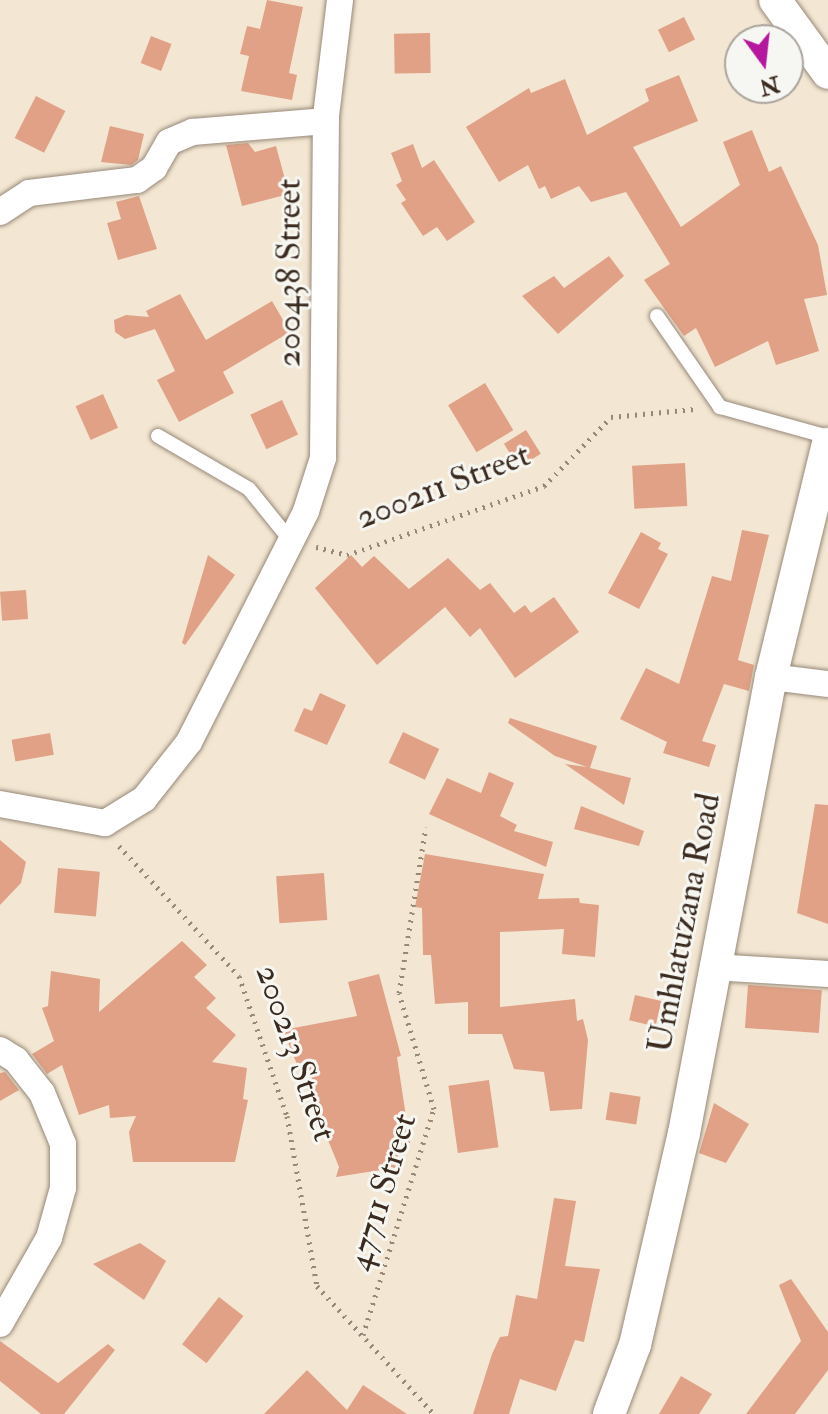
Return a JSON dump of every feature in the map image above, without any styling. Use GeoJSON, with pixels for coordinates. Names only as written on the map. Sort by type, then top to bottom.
{"type":"FeatureCollection","features":[{"type":"Feature","properties":{"kind":"street","name":"200438 Street"},"geometry":{"type":"LineString","coordinates":[[105,823],[144,799],[189,742],[291,541],[323,458],[326,121],[340,0]]}},
{"type":"Feature","properties":{"kind":"street"},"geometry":{"type":"LineString","coordinates":[[775,0],[828,73]]}},
{"type":"Feature","properties":{"kind":"street"},"geometry":{"type":"LineString","coordinates":[[0,212],[29,193],[137,180],[154,168],[169,142],[193,132],[326,121]]}},
{"type":"Feature","properties":{"kind":"street","name":"Umhlatuzana Road"},"geometry":{"type":"LineString","coordinates":[[609,1414],[635,1345],[684,1133],[713,967],[771,677],[828,444]]}},
{"type":"Feature","properties":{"kind":"street"},"geometry":{"type":"LineString","coordinates":[[771,677],[828,684]]}},
{"type":"Feature","properties":{"kind":"street"},"geometry":{"type":"LineString","coordinates":[[0,804],[105,823]]}},
{"type":"Feature","properties":{"kind":"street"},"geometry":{"type":"LineString","coordinates":[[713,967],[828,974]]}},
{"type":"Feature","properties":{"kind":"street"},"geometry":{"type":"LineString","coordinates":[[0,1050],[16,1060],[42,1093],[63,1144],[63,1188],[49,1238],[0,1324]]}},
{"type":"Feature","properties":{"kind":"lane"},"geometry":{"type":"LineString","coordinates":[[657,316],[720,407],[828,437]]}},
{"type":"Feature","properties":{"kind":"lane"},"geometry":{"type":"LineString","coordinates":[[158,436],[249,489],[291,541]]}},
{"type":"Feature","properties":{"kind":"path","name":"200211 Street"},"geometry":{"type":"LineString","coordinates":[[291,541],[347,555],[544,486],[611,417],[720,407]]}},
{"type":"Feature","properties":{"kind":"path","name":"200213 Street"},"geometry":{"type":"LineString","coordinates":[[105,823],[107,838],[239,976],[287,1116],[317,1286],[434,1414]]}},
{"type":"Feature","properties":{"kind":"path","name":"47711 Street"},"geometry":{"type":"LineString","coordinates":[[363,1336],[434,1109],[399,993],[426,827]]}},
{"type":"Feature","properties":{"kind":"building"},"geometry":{"type":"Polygon","coordinates":[[[267,0],[303,7],[289,73],[297,75],[292,100],[241,91],[249,56],[240,54],[247,26],[260,29],[267,0]]]}},
{"type":"Feature","properties":{"kind":"building"},"geometry":{"type":"Polygon","coordinates":[[[684,17],[695,39],[669,52],[658,30],[684,17]]]}},
{"type":"Feature","properties":{"kind":"building"},"geometry":{"type":"Polygon","coordinates":[[[430,33],[431,73],[395,74],[394,34],[430,33]]]}},
{"type":"Feature","properties":{"kind":"building"},"geometry":{"type":"Polygon","coordinates":[[[151,36],[172,44],[161,71],[141,63],[151,36]]]}},
{"type":"Feature","properties":{"kind":"building"},"geometry":{"type":"Polygon","coordinates":[[[679,75],[698,121],[633,147],[681,227],[740,185],[723,142],[752,130],[769,172],[781,166],[818,245],[827,295],[804,299],[819,351],[776,365],[768,341],[715,367],[696,328],[684,336],[644,280],[670,264],[626,192],[591,202],[579,186],[551,199],[545,186],[539,189],[528,165],[499,182],[466,127],[529,88],[531,93],[565,79],[587,135],[649,101],[645,89],[679,75]]]}},
{"type":"Feature","properties":{"kind":"building"},"geometry":{"type":"Polygon","coordinates":[[[36,96],[65,111],[44,153],[15,138],[36,96]]]}},
{"type":"Feature","properties":{"kind":"building"},"geometry":{"type":"Polygon","coordinates":[[[110,126],[144,134],[138,160],[131,165],[101,162],[110,126]]]}},
{"type":"Feature","properties":{"kind":"building"},"geometry":{"type":"Polygon","coordinates":[[[248,143],[255,152],[276,146],[289,194],[242,206],[226,145],[248,143]]]}},
{"type":"Feature","properties":{"kind":"building"},"geometry":{"type":"Polygon","coordinates":[[[413,144],[422,168],[434,160],[475,222],[447,241],[437,227],[423,236],[401,203],[406,200],[396,185],[402,181],[391,153],[413,144]]]}},
{"type":"Feature","properties":{"kind":"building"},"geometry":{"type":"Polygon","coordinates":[[[139,196],[157,249],[118,260],[107,223],[121,219],[116,202],[139,196]]]}},
{"type":"Feature","properties":{"kind":"building"},"geometry":{"type":"Polygon","coordinates":[[[609,256],[624,276],[558,334],[522,296],[554,276],[564,288],[609,256]]]}},
{"type":"Feature","properties":{"kind":"building"},"geometry":{"type":"Polygon","coordinates":[[[180,294],[206,340],[272,301],[290,332],[223,372],[234,393],[179,422],[157,380],[175,371],[155,329],[125,339],[115,332],[114,320],[126,315],[149,317],[146,311],[180,294]]]}},
{"type":"Feature","properties":{"kind":"building"},"geometry":{"type":"Polygon","coordinates":[[[485,383],[513,430],[476,452],[448,405],[485,383]]]}},
{"type":"Feature","properties":{"kind":"building"},"geometry":{"type":"Polygon","coordinates":[[[103,394],[118,428],[91,440],[76,406],[103,394]]]}},
{"type":"Feature","properties":{"kind":"building"},"geometry":{"type":"Polygon","coordinates":[[[282,400],[298,434],[266,449],[250,415],[282,400]]]}},
{"type":"Feature","properties":{"kind":"building"},"geometry":{"type":"Polygon","coordinates":[[[526,430],[541,454],[519,468],[504,444],[526,430]]]}},
{"type":"Feature","properties":{"kind":"building"},"geometry":{"type":"Polygon","coordinates":[[[685,463],[687,506],[634,509],[632,466],[685,463]]]}},
{"type":"Feature","properties":{"kind":"building"},"geometry":{"type":"Polygon","coordinates":[[[742,530],[769,535],[738,660],[754,665],[749,691],[724,684],[702,741],[716,745],[709,767],[663,753],[667,742],[620,719],[646,668],[679,684],[712,576],[731,581],[742,530]]]}},
{"type":"Feature","properties":{"kind":"building"},"geometry":{"type":"Polygon","coordinates":[[[641,532],[661,543],[658,549],[668,554],[639,609],[608,593],[641,532]]]}},
{"type":"Feature","properties":{"kind":"building"},"geometry":{"type":"Polygon","coordinates":[[[208,555],[235,575],[185,645],[182,643],[208,555]]]}},
{"type":"Feature","properties":{"kind":"building"},"geometry":{"type":"Polygon","coordinates":[[[351,555],[362,567],[374,556],[409,589],[448,558],[480,590],[490,583],[514,613],[525,605],[531,613],[554,597],[579,632],[515,678],[480,628],[470,637],[445,607],[377,665],[315,588],[351,555]]]}},
{"type":"Feature","properties":{"kind":"building"},"geometry":{"type":"Polygon","coordinates":[[[26,590],[28,619],[2,621],[0,592],[26,590]]]}},
{"type":"Feature","properties":{"kind":"building"},"geometry":{"type":"Polygon","coordinates":[[[320,693],[346,705],[327,745],[294,731],[304,708],[312,711],[320,693]]]}},
{"type":"Feature","properties":{"kind":"building"},"geometry":{"type":"Polygon","coordinates":[[[510,718],[597,746],[590,768],[631,778],[624,805],[565,764],[587,767],[555,756],[508,723],[510,718]]]}},
{"type":"Feature","properties":{"kind":"building"},"geometry":{"type":"Polygon","coordinates":[[[403,732],[439,749],[425,780],[389,763],[403,732]]]}},
{"type":"Feature","properties":{"kind":"building"},"geometry":{"type":"Polygon","coordinates":[[[50,733],[54,755],[15,761],[12,740],[50,733]]]}},
{"type":"Feature","properties":{"kind":"building"},"geometry":{"type":"Polygon","coordinates":[[[489,772],[514,783],[500,816],[517,825],[514,831],[553,842],[546,867],[429,814],[447,778],[481,793],[489,772]]]}},
{"type":"Feature","properties":{"kind":"building"},"geometry":{"type":"Polygon","coordinates":[[[815,804],[828,805],[828,924],[797,913],[815,804]]]}},
{"type":"Feature","properties":{"kind":"building"},"geometry":{"type":"Polygon","coordinates":[[[581,806],[644,831],[639,846],[574,829],[581,806]]]}},
{"type":"Feature","properties":{"kind":"building"},"geometry":{"type":"Polygon","coordinates":[[[0,840],[26,862],[21,883],[0,905],[0,840]]]}},
{"type":"Feature","properties":{"kind":"building"},"geometry":{"type":"Polygon","coordinates":[[[425,854],[544,874],[538,899],[579,898],[580,903],[599,905],[595,957],[562,954],[564,929],[500,932],[500,1007],[575,999],[577,1021],[583,1019],[588,1040],[582,1109],[550,1111],[544,1072],[514,1069],[502,1034],[468,1034],[468,1002],[435,1004],[431,955],[423,955],[422,908],[415,907],[425,854]]]}},
{"type":"Feature","properties":{"kind":"building"},"geometry":{"type":"Polygon","coordinates":[[[58,868],[100,872],[96,916],[54,913],[58,868]]]}},
{"type":"Feature","properties":{"kind":"building"},"geometry":{"type":"Polygon","coordinates":[[[324,873],[327,920],[279,923],[276,876],[324,873]]]}},
{"type":"Feature","properties":{"kind":"building"},"geometry":{"type":"Polygon","coordinates":[[[182,941],[207,965],[194,977],[216,998],[206,1008],[236,1035],[212,1062],[247,1068],[243,1099],[248,1100],[235,1162],[133,1162],[129,1132],[136,1116],[110,1118],[109,1105],[79,1115],[62,1065],[47,1074],[32,1054],[54,1041],[42,1008],[48,1006],[51,971],[100,979],[99,1012],[182,941]]]}},
{"type":"Feature","properties":{"kind":"building"},"geometry":{"type":"Polygon","coordinates":[[[379,974],[401,1056],[397,1057],[410,1143],[396,1145],[400,1167],[336,1177],[339,1167],[283,1030],[357,1016],[348,982],[379,974]]]}},
{"type":"Feature","properties":{"kind":"building"},"geometry":{"type":"Polygon","coordinates":[[[748,985],[822,990],[819,1033],[745,1028],[748,985]]]}},
{"type":"Feature","properties":{"kind":"building"},"geometry":{"type":"Polygon","coordinates":[[[635,995],[661,1001],[655,1026],[629,1020],[635,995]]]}},
{"type":"Feature","properties":{"kind":"building"},"geometry":{"type":"Polygon","coordinates":[[[5,1072],[19,1090],[0,1101],[0,1073],[5,1072]]]}},
{"type":"Feature","properties":{"kind":"building"},"geometry":{"type":"Polygon","coordinates":[[[489,1080],[498,1147],[458,1153],[448,1086],[489,1080]]]}},
{"type":"Feature","properties":{"kind":"building"},"geometry":{"type":"Polygon","coordinates":[[[610,1092],[641,1097],[636,1125],[606,1120],[610,1092]]]}},
{"type":"Feature","properties":{"kind":"building"},"geometry":{"type":"Polygon","coordinates":[[[714,1103],[749,1124],[726,1163],[699,1153],[714,1103]]]}},
{"type":"Feature","properties":{"kind":"building"},"geometry":{"type":"Polygon","coordinates":[[[554,1198],[576,1201],[565,1266],[600,1269],[584,1342],[575,1340],[556,1391],[520,1379],[509,1414],[473,1414],[492,1354],[500,1337],[508,1336],[516,1295],[537,1299],[554,1198]]]}},
{"type":"Feature","properties":{"kind":"building"},"geometry":{"type":"Polygon","coordinates":[[[140,1243],[166,1261],[144,1300],[93,1264],[140,1243]]]}},
{"type":"Feature","properties":{"kind":"building"},"geometry":{"type":"Polygon","coordinates":[[[791,1279],[828,1332],[828,1370],[795,1414],[746,1414],[801,1341],[779,1285],[791,1279]]]}},
{"type":"Feature","properties":{"kind":"building"},"geometry":{"type":"Polygon","coordinates":[[[219,1297],[243,1316],[206,1363],[182,1344],[219,1297]]]}},
{"type":"Feature","properties":{"kind":"building"},"geometry":{"type":"Polygon","coordinates":[[[0,1341],[58,1383],[108,1344],[115,1350],[64,1414],[41,1414],[0,1381],[0,1341]]]}},
{"type":"Feature","properties":{"kind":"building"},"geometry":{"type":"Polygon","coordinates":[[[307,1370],[347,1410],[363,1385],[407,1414],[264,1414],[307,1370]]]}},
{"type":"Feature","properties":{"kind":"building"},"geometry":{"type":"Polygon","coordinates":[[[681,1376],[712,1394],[699,1414],[659,1414],[681,1376]]]}}]}
